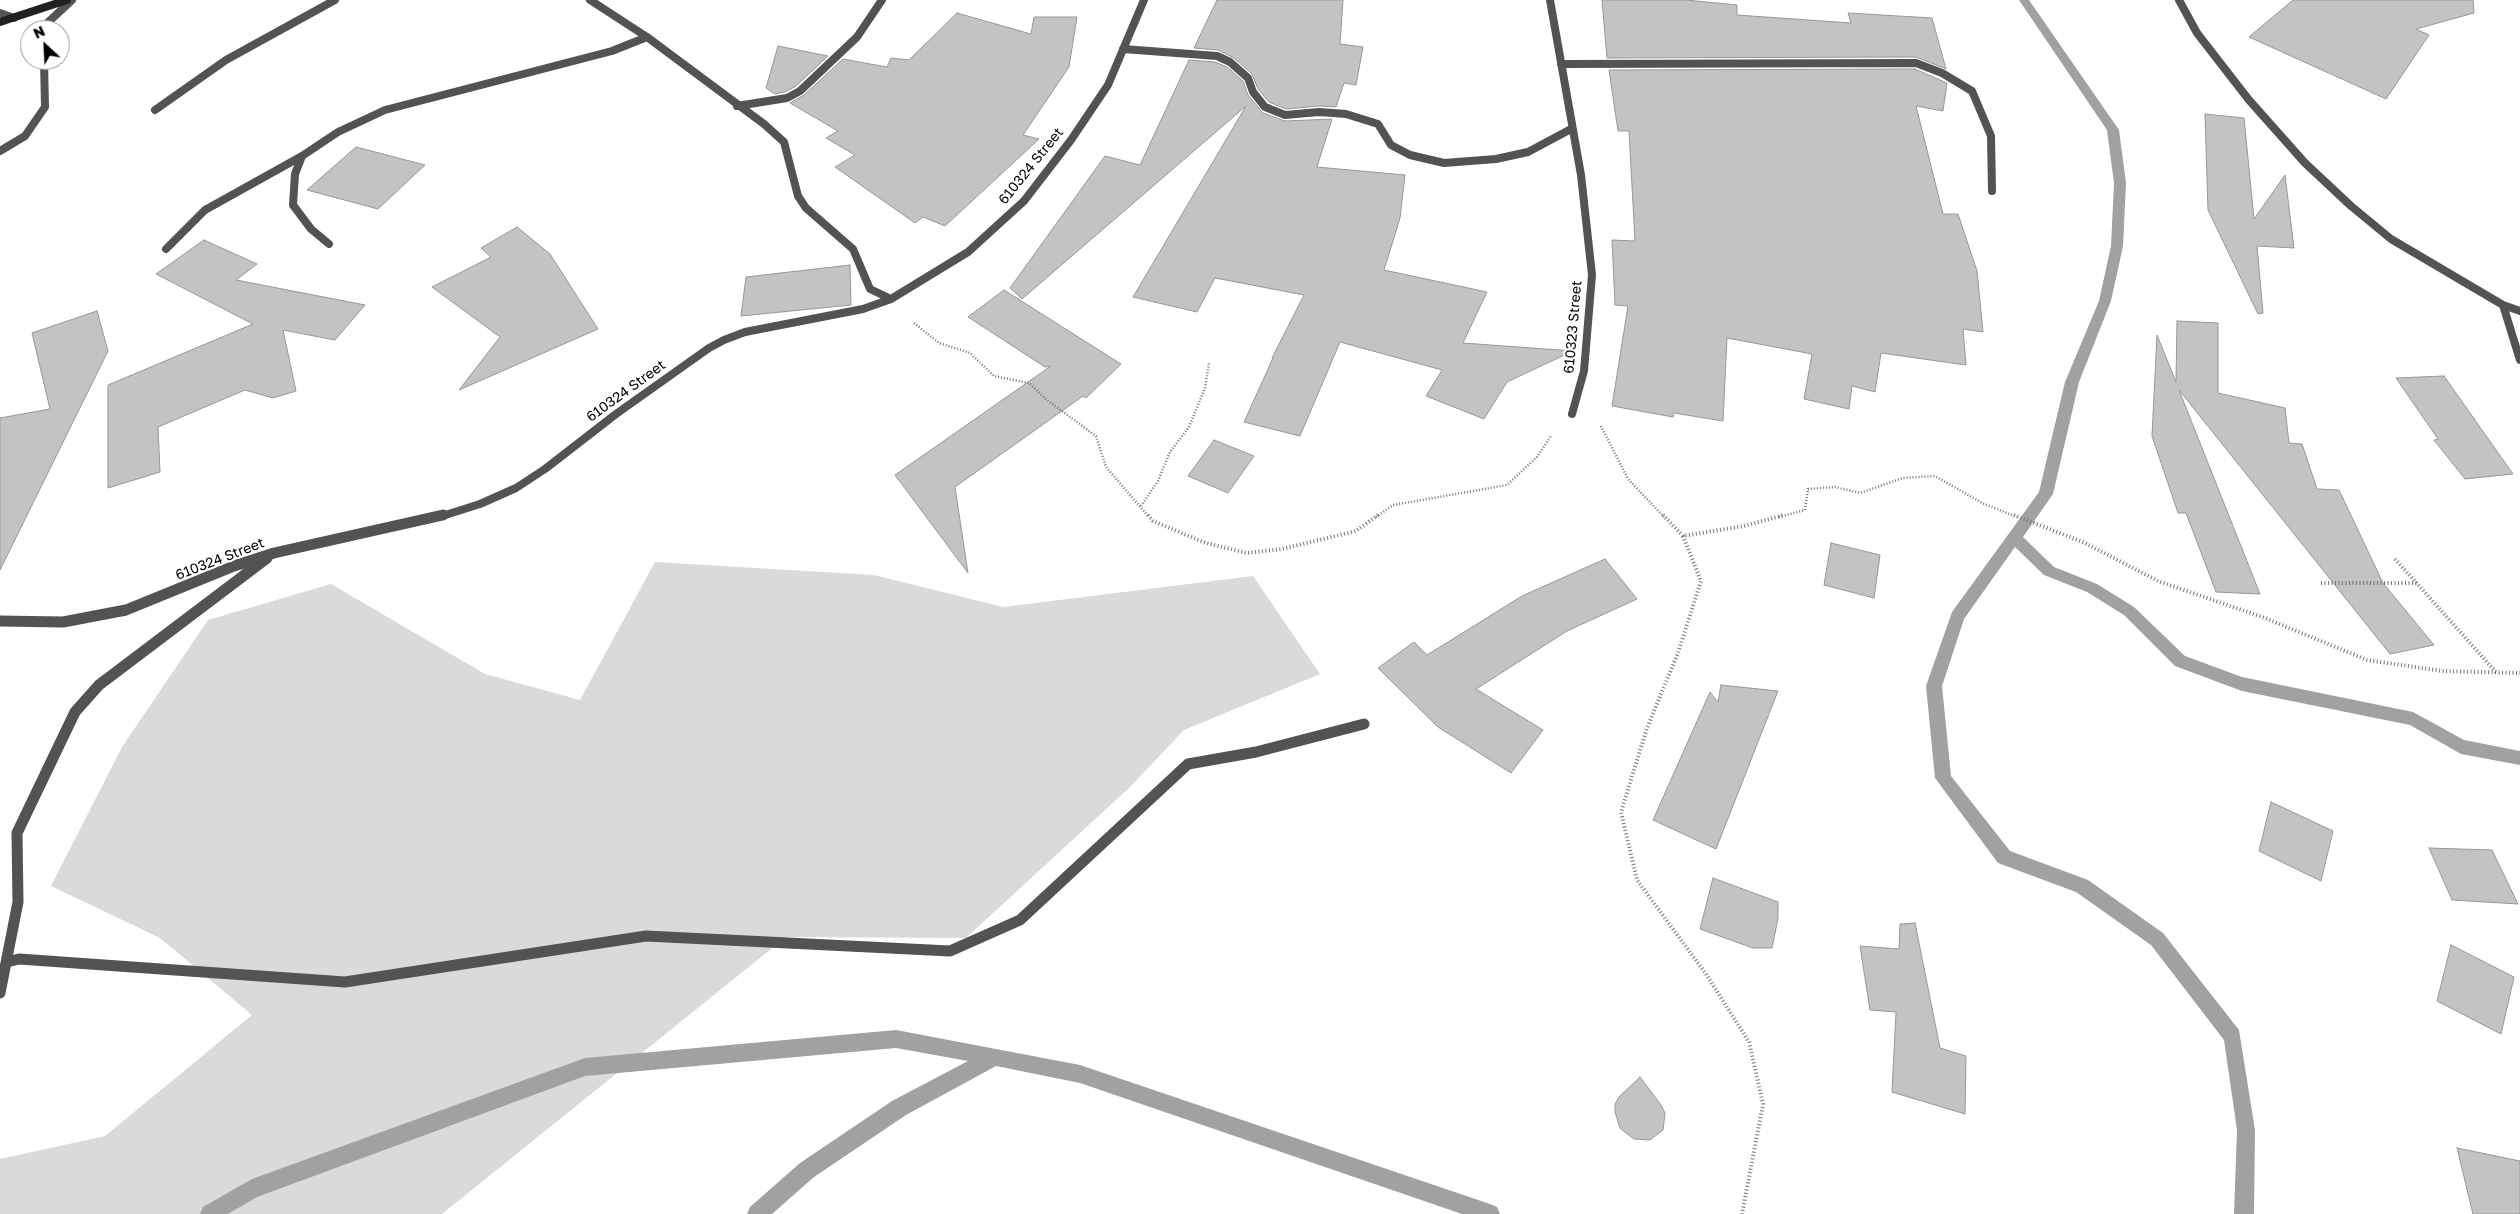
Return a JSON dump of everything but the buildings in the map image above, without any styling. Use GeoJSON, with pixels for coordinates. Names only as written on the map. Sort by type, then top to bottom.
{"type":"FeatureCollection","features":[{"type":"Feature","properties":{"kind":"street"},"geometry":{"type":"LineString","coordinates":[[0,22],[67,0]]}},
{"type":"Feature","properties":{"kind":"street"},"geometry":{"type":"LineString","coordinates":[[51,20],[72,0]]}},
{"type":"Feature","properties":{"kind":"street"},"geometry":{"type":"LineString","coordinates":[[155,110],[226,60],[335,0]]}},
{"type":"Feature","properties":{"kind":"street"},"geometry":{"type":"LineString","coordinates":[[590,0],[647,37],[737,106],[764,124],[784,142],[798,196],[802,202],[854,249],[870,289],[891,299]]}},
{"type":"Feature","properties":{"kind":"street"},"geometry":{"type":"LineString","coordinates":[[737,106],[771,101],[800,91],[857,37],[882,0]]}},
{"type":"Feature","properties":{"kind":"street","name":"610324 Street"},"geometry":{"type":"LineString","coordinates":[[0,621],[63,622],[126,610],[234,566],[274,553],[432,519],[480,504],[516,488],[545,470],[616,414],[709,348],[724,340],[745,332],[863,309],[891,299],[968,252],[1024,201],[1071,140],[1108,85],[1144,0]]}},
{"type":"Feature","properties":{"kind":"street","name":"610323 Street"},"geometry":{"type":"LineString","coordinates":[[1550,0],[1571,129],[1581,175],[1592,275],[1584,371],[1572,414]]}},
{"type":"Feature","properties":{"kind":"street"},"geometry":{"type":"LineString","coordinates":[[2179,0],[2197,33],[2217,61],[2305,163],[2391,239],[2503,305],[2520,311]]}},
{"type":"Feature","properties":{"kind":"street"},"geometry":{"type":"LineString","coordinates":[[0,13],[14,18]]}},
{"type":"Feature","properties":{"kind":"street"},"geometry":{"type":"LineString","coordinates":[[166,250],[204,210],[302,156],[338,132],[384,110],[544,70],[612,51],[647,37]]}},
{"type":"Feature","properties":{"kind":"street"},"geometry":{"type":"LineString","coordinates":[[1123,49],[1218,56],[1230,62],[1248,78],[1253,92],[1265,107],[1285,115],[1320,112],[1346,114],[1378,124],[1391,145],[1410,155],[1444,163],[1496,159],[1528,152],[1571,129]]}},
{"type":"Feature","properties":{"kind":"street"},"geometry":{"type":"LineString","coordinates":[[1561,64],[1916,63],[1942,73],[1972,91],[1991,136],[1992,191]]}},
{"type":"Feature","properties":{"kind":"street"},"geometry":{"type":"LineString","coordinates":[[0,151],[25,136],[45,107],[44,70]]}},
{"type":"Feature","properties":{"kind":"street"},"geometry":{"type":"LineString","coordinates":[[302,156],[295,174],[293,205],[311,228],[329,244]]}},
{"type":"Feature","properties":{"kind":"street"},"geometry":{"type":"LineString","coordinates":[[2503,305],[2520,360]]}},
{"type":"Feature","properties":{"kind":"street"},"geometry":{"type":"LineString","coordinates":[[0,993],[18,902],[17,833],[74,712],[100,685],[274,553]]}},
{"type":"Feature","properties":{"kind":"street"},"geometry":{"type":"LineString","coordinates":[[7,962],[19,959],[344,982],[646,936],[950,951],[1020,920],[1188,764],[1256,752],[1364,724]]}},
{"type":"Feature","properties":{"kind":"path"},"geometry":{"type":"LineString","coordinates":[[915,323],[939,343],[970,353],[994,376],[1029,383],[1047,400],[1096,436],[1106,467],[1153,521],[1203,542],[1246,553],[1282,549],[1356,531],[1393,505],[1507,485],[1537,458],[1554,431],[1572,414],[1598,421],[1628,479],[1683,536],[1701,581],[1678,653],[1647,728],[1621,812],[1637,880],[1706,974],[1749,1042],[1764,1104],[1742,1214]]}},
{"type":"Feature","properties":{"kind":"path"},"geometry":{"type":"LineString","coordinates":[[1141,506],[1158,481],[1170,452],[1192,421],[1205,388],[1209,363]]}},
{"type":"Feature","properties":{"kind":"path"},"geometry":{"type":"LineString","coordinates":[[1683,536],[1744,526],[1805,510],[1808,489],[1835,487],[1860,492],[1903,478],[1934,476],[1982,503],[2085,543],[2158,581],[2265,618],[2367,660],[2442,671],[2520,673]]}},
{"type":"Feature","properties":{"kind":"path"},"geometry":{"type":"LineString","coordinates":[[2395,559],[2497,673]]}},
{"type":"Feature","properties":{"kind":"path"},"geometry":{"type":"LineString","coordinates":[[2321,583],[2417,583]]}},
{"type":"Feature","properties":{"kind":"shaded area"},"geometry":{"type":"Polygon","coordinates":[[[655,562],[874,575],[1003,607],[1253,576],[1320,674],[1184,730],[1130,787],[966,938],[786,937],[442,1214],[0,1214],[0,1159],[105,1136],[252,1015],[160,938],[51,886],[122,747],[208,620],[331,584],[485,674],[580,700],[655,562]]]}},
{"type":"Feature","properties":{"kind":"waterway"},"geometry":{"type":"LineString","coordinates":[[2024,0],[2113,130],[2120,183],[2117,246],[2105,301],[2072,382],[2046,494],[1957,616],[1934,686],[1943,778],[2004,857],[2082,886],[2157,939],[2233,1036],[2246,1130],[2244,1214]]}},
{"type":"Feature","properties":{"kind":"waterway"},"geometry":{"type":"LineString","coordinates":[[2015,538],[2049,571],[2092,588],[2129,611],[2180,661],[2242,684],[2413,719],[2461,747],[2520,758]]}},
{"type":"Feature","properties":{"kind":"waterway"},"geometry":{"type":"LineString","coordinates":[[210,1214],[252,1189],[585,1067],[896,1039],[995,1057]]}},
{"type":"Feature","properties":{"kind":"waterway"},"geometry":{"type":"LineString","coordinates":[[757,1214],[807,1170],[899,1108],[995,1057]]}},
{"type":"Feature","properties":{"kind":"waterway"},"geometry":{"type":"LineString","coordinates":[[995,1057],[1080,1074],[1490,1214]]}}]}
